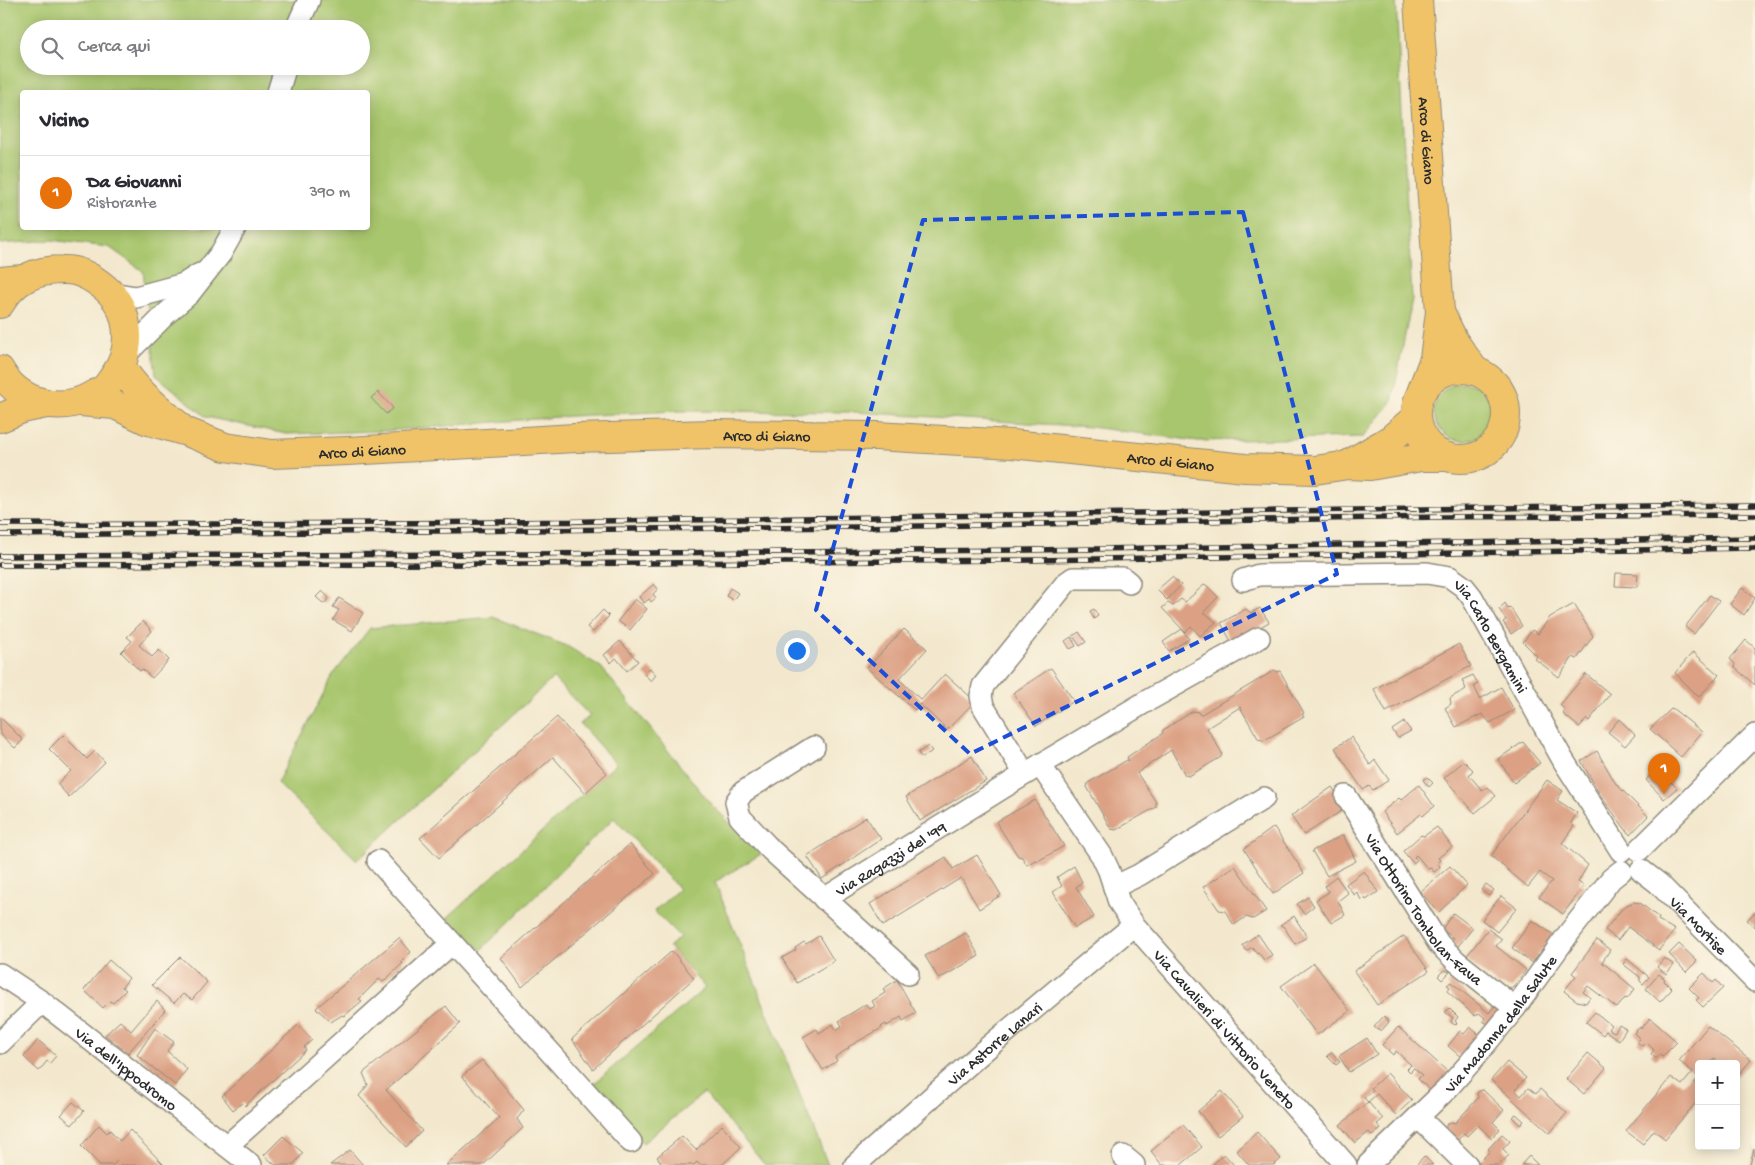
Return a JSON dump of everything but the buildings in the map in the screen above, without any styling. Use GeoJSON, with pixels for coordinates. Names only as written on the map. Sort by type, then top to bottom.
{"type":"FeatureCollection","features":[{"type":"Feature","properties":{"kind":"main road","name":"Arco di Giano"},"geometry":{"type":"LineString","coordinates":[[1418,0],[1440,312],[1434,359],[1422,390]]}},
{"type":"Feature","properties":{"kind":"main road"},"geometry":{"type":"LineString","coordinates":[[0,304],[11,280],[45,270],[70,270],[93,278],[111,293],[124,315],[128,335],[123,360],[105,388],[81,402],[64,405],[46,404],[22,409],[0,418]]}},
{"type":"Feature","properties":{"kind":"main road","name":"Arco di Giano"},"geometry":{"type":"LineString","coordinates":[[1440,312],[1454,341],[1475,371]]}},
{"type":"Feature","properties":{"kind":"main road","name":"Arco di Giano"},"geometry":{"type":"LineString","coordinates":[[123,360],[129,380],[154,405],[187,432]]}},
{"type":"Feature","properties":{"kind":"main road"},"geometry":{"type":"LineString","coordinates":[[0,370],[6,381],[24,396],[46,404]]}},
{"type":"Feature","properties":{"kind":"main road"},"geometry":{"type":"LineString","coordinates":[[1451,370],[1475,371],[1492,382],[1504,398],[1506,408],[1504,428],[1500,438],[1486,452],[1467,459],[1447,458],[1437,453],[1425,442],[1417,428],[1416,408],[1422,390],[1440,374],[1451,370]]}},
{"type":"Feature","properties":{"kind":"main road","name":"Arco di Giano"},"geometry":{"type":"LineString","coordinates":[[81,402],[115,405],[146,420],[225,446],[272,454],[575,438],[713,434],[876,436],[1012,444],[1280,470],[1315,470],[1348,465],[1370,466],[1421,457],[1447,458]]}},
{"type":"Feature","properties":{"kind":"main road","name":"Arco di Giano"},"geometry":{"type":"LineString","coordinates":[[1348,465],[1391,439],[1416,417]]}},
{"type":"Feature","properties":{"kind":"street"},"geometry":{"type":"LineString","coordinates":[[300,20],[309,0]]}},
{"type":"Feature","properties":{"kind":"street"},"geometry":{"type":"LineString","coordinates":[[279,90],[283,75]]}},
{"type":"Feature","properties":{"kind":"street"},"geometry":{"type":"LineString","coordinates":[[123,360],[167,313],[189,294],[221,253],[234,230]]}},
{"type":"Feature","properties":{"kind":"street"},"geometry":{"type":"LineString","coordinates":[[111,293],[136,296],[184,284],[208,268]]}},
{"type":"Feature","properties":{"kind":"street","name":"Via Carlo Bergamini"},"geometry":{"type":"LineString","coordinates":[[1243,580],[1259,575],[1427,573],[1450,577],[1464,586],[1481,612],[1563,760],[1630,861]]}},
{"type":"Feature","properties":{"kind":"street"},"geometry":{"type":"LineString","coordinates":[[1033,769],[983,706],[981,696],[983,686],[1066,582],[1073,578],[1123,578],[1129,583]]}},
{"type":"Feature","properties":{"kind":"street","name":"Via Ragazzi del '99"},"geometry":{"type":"LineString","coordinates":[[908,974],[824,899],[1033,769],[1258,638]]}},
{"type":"Feature","properties":{"kind":"street","name":"Via Madonna della Salute"},"geometry":{"type":"LineString","coordinates":[[1368,1165],[1451,1084],[1515,1008],[1569,933],[1612,879],[1755,735]]}},
{"type":"Feature","properties":{"kind":"street"},"geometry":{"type":"LineString","coordinates":[[814,748],[743,792],[736,802],[740,817],[771,850],[824,899]]}},
{"type":"Feature","properties":{"kind":"street","name":"Via Cavalieri di Vittorio Veneto"},"geometry":{"type":"LineString","coordinates":[[1033,769],[1102,856],[1119,902],[1134,925],[1346,1165]]}},
{"type":"Feature","properties":{"kind":"street","name":"Via Ottorino Tombolan-Fava"},"geometry":{"type":"LineString","coordinates":[[1346,796],[1439,944],[1456,961],[1515,1008]]}},
{"type":"Feature","properties":{"kind":"street"},"geometry":{"type":"LineString","coordinates":[[1114,887],[1139,875],[1264,798]]}},
{"type":"Feature","properties":{"kind":"street"},"geometry":{"type":"LineString","coordinates":[[378,861],[631,1142]]}},
{"type":"Feature","properties":{"kind":"street","name":"Via Mortise"},"geometry":{"type":"LineString","coordinates":[[1630,861],[1658,883],[1755,981]]}},
{"type":"Feature","properties":{"kind":"street","name":"Via Astorre Lanari"},"geometry":{"type":"LineString","coordinates":[[855,1165],[986,1049],[1134,925]]}},
{"type":"Feature","properties":{"kind":"street"},"geometry":{"type":"LineString","coordinates":[[228,1146],[452,943]]}},
{"type":"Feature","properties":{"kind":"street","name":"Via dell'Ippodromo"},"geometry":{"type":"LineString","coordinates":[[0,974],[42,1002],[252,1165]]}},
{"type":"Feature","properties":{"kind":"street"},"geometry":{"type":"LineString","coordinates":[[0,1044],[42,1002]]}},
{"type":"Feature","properties":{"kind":"street"},"geometry":{"type":"LineString","coordinates":[[1418,1117],[1467,1165]]}},
{"type":"Feature","properties":{"kind":"highlighted area"},"geometry":{"type":"Polygon","coordinates":[[[1243,212],[1337,574],[970,754],[816,610],[923,220],[1243,212]]]}},
{"type":"Feature","properties":{"kind":"green space"},"geometry":{"type":"Polygon","coordinates":[[[0,0],[1396,0],[1412,299],[1392,402],[1363,437],[1198,441],[1090,427],[855,412],[677,411],[571,416],[383,431],[286,434],[206,417],[156,375],[143,271],[109,247],[51,240],[0,244],[0,0]]]}},
{"type":"Feature","properties":{"kind":"green space"},"geometry":{"type":"Polygon","coordinates":[[[1463,383],[1474,385],[1487,396],[1492,412],[1490,423],[1479,436],[1463,441],[1452,439],[1439,428],[1434,412],[1436,401],[1447,388],[1463,383]]]}},
{"type":"Feature","properties":{"kind":"green space"},"geometry":{"type":"Polygon","coordinates":[[[493,617],[567,646],[601,667],[710,803],[761,854],[715,882],[828,1165],[765,1165],[704,1093],[643,1143],[591,1086],[705,988],[669,946],[680,937],[654,911],[679,889],[614,818],[481,950],[447,918],[616,764],[580,724],[590,716],[553,678],[357,860],[277,783],[333,675],[370,628],[493,617]]]}},
{"type":"Feature","properties":{"kind":"railway"},"geometry":{"type":"LineString","coordinates":[[0,524],[439,523],[1755,505]]}},
{"type":"Feature","properties":{"kind":"railway"},"geometry":{"type":"LineString","coordinates":[[0,535],[859,527],[1442,517],[1755,515]]}},
{"type":"Feature","properties":{"kind":"railway"},"geometry":{"type":"LineString","coordinates":[[0,556],[1032,550],[1755,538]]}},
{"type":"Feature","properties":{"kind":"railway"},"geometry":{"type":"LineString","coordinates":[[0,565],[528,564],[1034,560],[1755,548]]}},
{"type":"Feature","properties":{"kind":"place","name":"Da Giovanni"},"geometry":{"type":"Point","coordinates":[1664,794]}}]}
